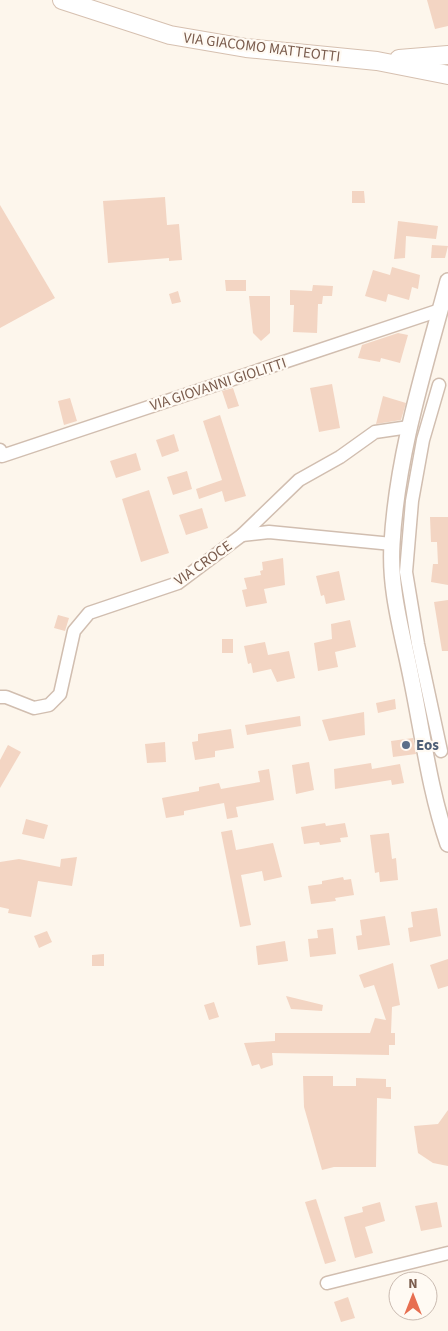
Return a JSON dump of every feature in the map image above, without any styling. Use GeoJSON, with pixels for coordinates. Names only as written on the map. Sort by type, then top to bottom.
{"type":"FeatureCollection","features":[{"type":"Feature","properties":{"kind":"main road","name":"VIA GIACOMO MATTEOTTI"},"geometry":{"type":"LineString","coordinates":[[62,0],[170,35],[246,48],[377,61]]}},
{"type":"Feature","properties":{"kind":"main road"},"geometry":{"type":"LineString","coordinates":[[377,61],[448,55]]}},
{"type":"Feature","properties":{"kind":"main road"},"geometry":{"type":"LineString","coordinates":[[377,61],[448,76]]}},
{"type":"Feature","properties":{"kind":"street"},"geometry":{"type":"LineString","coordinates":[[438,751],[397,619],[392,577],[392,544],[398,487],[409,427],[448,281]]}},
{"type":"Feature","properties":{"kind":"street","name":"VIA GIOVANNI GIOLITTI"},"geometry":{"type":"LineString","coordinates":[[0,450],[2,456],[440,310]]}},
{"type":"Feature","properties":{"kind":"street"},"geometry":{"type":"LineString","coordinates":[[421,384],[444,385],[423,440],[412,500],[406,572],[438,751],[432,788],[448,844]]}},
{"type":"Feature","properties":{"kind":"street","name":"VIA CROCE"},"geometry":{"type":"LineString","coordinates":[[0,697],[6,697],[34,708],[49,705],[60,694],[74,631],[89,613],[178,583],[242,535],[299,480],[340,457],[375,432],[409,427]]}},
{"type":"Feature","properties":{"kind":"street"},"geometry":{"type":"LineString","coordinates":[[242,535],[269,532],[392,544]]}},
{"type":"Feature","properties":{"kind":"street"},"geometry":{"type":"LineString","coordinates":[[327,1283],[448,1253]]}},
{"type":"Feature","properties":{"kind":"building"},"geometry":{"type":"Polygon","coordinates":[[[427,0],[448,0],[448,26],[435,29],[427,0]]]}},
{"type":"Feature","properties":{"kind":"building"},"geometry":{"type":"Polygon","coordinates":[[[352,191],[364,191],[365,203],[352,203],[352,191]]]}},
{"type":"Feature","properties":{"kind":"building"},"geometry":{"type":"Polygon","coordinates":[[[165,197],[167,225],[179,224],[182,260],[169,261],[169,258],[108,263],[103,201],[165,197]]]}},
{"type":"Feature","properties":{"kind":"building"},"geometry":{"type":"Polygon","coordinates":[[[0,205],[55,298],[0,328],[0,205]]]}},
{"type":"Feature","properties":{"kind":"building"},"geometry":{"type":"Polygon","coordinates":[[[398,221],[438,226],[436,239],[406,236],[405,258],[394,259],[398,221]]]}},
{"type":"Feature","properties":{"kind":"building"},"geometry":{"type":"Polygon","coordinates":[[[432,245],[448,246],[445,258],[431,258],[432,245]]]}},
{"type":"Feature","properties":{"kind":"building"},"geometry":{"type":"Polygon","coordinates":[[[392,267],[420,275],[418,289],[412,287],[409,300],[388,294],[386,302],[365,296],[373,270],[390,275],[392,267]]]}},
{"type":"Feature","properties":{"kind":"building"},"geometry":{"type":"Polygon","coordinates":[[[225,280],[246,280],[246,291],[226,291],[225,280]]]}},
{"type":"Feature","properties":{"kind":"building"},"geometry":{"type":"Polygon","coordinates":[[[313,285],[333,286],[332,296],[323,296],[322,304],[318,304],[317,333],[293,332],[294,305],[290,305],[290,290],[312,291],[313,285]]]}},
{"type":"Feature","properties":{"kind":"building"},"geometry":{"type":"Polygon","coordinates":[[[178,291],[181,302],[172,304],[169,294],[178,291]]]}},
{"type":"Feature","properties":{"kind":"building"},"geometry":{"type":"Polygon","coordinates":[[[249,296],[270,296],[270,333],[261,341],[253,333],[249,296]]]}},
{"type":"Feature","properties":{"kind":"building"},"geometry":{"type":"Polygon","coordinates":[[[398,333],[408,335],[400,363],[381,358],[380,362],[358,358],[362,345],[398,333]]]}},
{"type":"Feature","properties":{"kind":"building"},"geometry":{"type":"Polygon","coordinates":[[[332,384],[340,428],[319,432],[310,388],[332,384]]]}},
{"type":"Feature","properties":{"kind":"building"},"geometry":{"type":"Polygon","coordinates":[[[233,388],[239,406],[228,409],[222,391],[233,388]]]}},
{"type":"Feature","properties":{"kind":"building"},"geometry":{"type":"Polygon","coordinates":[[[383,396],[406,403],[401,420],[376,424],[383,396]]]}},
{"type":"Feature","properties":{"kind":"building"},"geometry":{"type":"Polygon","coordinates":[[[70,398],[77,421],[64,425],[58,401],[70,398]]]}},
{"type":"Feature","properties":{"kind":"building"},"geometry":{"type":"Polygon","coordinates":[[[220,415],[246,496],[225,502],[222,491],[199,499],[196,489],[222,480],[203,421],[220,415]]]}},
{"type":"Feature","properties":{"kind":"building"},"geometry":{"type":"Polygon","coordinates":[[[174,434],[179,451],[162,457],[156,440],[174,434]]]}},
{"type":"Feature","properties":{"kind":"building"},"geometry":{"type":"Polygon","coordinates":[[[136,453],[141,470],[116,478],[110,461],[136,453]]]}},
{"type":"Feature","properties":{"kind":"building"},"geometry":{"type":"Polygon","coordinates":[[[187,471],[192,489],[173,495],[167,477],[187,471]]]}},
{"type":"Feature","properties":{"kind":"building"},"geometry":{"type":"Polygon","coordinates":[[[149,490],[169,553],[141,562],[122,499],[149,490]]]}},
{"type":"Feature","properties":{"kind":"building"},"geometry":{"type":"Polygon","coordinates":[[[202,508],[208,528],[186,535],[179,515],[202,508]]]}},
{"type":"Feature","properties":{"kind":"building"},"geometry":{"type":"Polygon","coordinates":[[[430,517],[448,517],[448,585],[431,582],[433,564],[438,564],[437,542],[431,542],[430,517]]]}},
{"type":"Feature","properties":{"kind":"building"},"geometry":{"type":"Polygon","coordinates":[[[283,558],[285,585],[264,589],[267,603],[246,607],[242,590],[247,589],[244,578],[261,575],[260,571],[263,570],[262,562],[283,558]]]}},
{"type":"Feature","properties":{"kind":"building"},"geometry":{"type":"Polygon","coordinates":[[[339,571],[345,600],[326,604],[324,595],[321,596],[316,576],[339,571]]]}},
{"type":"Feature","properties":{"kind":"building"},"geometry":{"type":"Polygon","coordinates":[[[448,600],[448,651],[442,651],[434,602],[448,600]]]}},
{"type":"Feature","properties":{"kind":"building"},"geometry":{"type":"Polygon","coordinates":[[[58,615],[69,618],[65,631],[54,628],[58,615]]]}},
{"type":"Feature","properties":{"kind":"building"},"geometry":{"type":"Polygon","coordinates":[[[350,620],[356,647],[335,652],[338,667],[318,671],[314,643],[332,639],[331,624],[350,620]]]}},
{"type":"Feature","properties":{"kind":"building"},"geometry":{"type":"Polygon","coordinates":[[[222,639],[233,639],[233,653],[222,653],[222,639]]]}},
{"type":"Feature","properties":{"kind":"building"},"geometry":{"type":"Polygon","coordinates":[[[265,642],[268,655],[289,651],[295,678],[277,682],[271,669],[253,673],[251,663],[248,664],[244,646],[265,642]]]}},
{"type":"Feature","properties":{"kind":"building"},"geometry":{"type":"Polygon","coordinates":[[[395,699],[396,709],[378,713],[376,703],[395,699]]]}},
{"type":"Feature","properties":{"kind":"building"},"geometry":{"type":"Polygon","coordinates":[[[364,712],[365,735],[329,741],[322,720],[364,712]]]}},
{"type":"Feature","properties":{"kind":"building"},"geometry":{"type":"Polygon","coordinates":[[[300,716],[301,726],[247,735],[245,725],[300,716]]]}},
{"type":"Feature","properties":{"kind":"building"},"geometry":{"type":"Polygon","coordinates":[[[231,729],[234,748],[215,751],[215,757],[195,760],[192,742],[198,741],[198,734],[231,729]]]}},
{"type":"Feature","properties":{"kind":"building"},"geometry":{"type":"Polygon","coordinates":[[[413,738],[416,754],[393,757],[391,741],[413,738]]]}},
{"type":"Feature","properties":{"kind":"building"},"geometry":{"type":"Polygon","coordinates":[[[165,742],[166,762],[147,763],[145,744],[165,742]]]}},
{"type":"Feature","properties":{"kind":"building"},"geometry":{"type":"Polygon","coordinates":[[[8,745],[21,752],[0,788],[0,760],[8,745]]]}},
{"type":"Feature","properties":{"kind":"building"},"geometry":{"type":"Polygon","coordinates":[[[309,762],[314,790],[296,794],[292,765],[309,762]]]}},
{"type":"Feature","properties":{"kind":"building"},"geometry":{"type":"Polygon","coordinates":[[[371,763],[372,769],[400,764],[404,783],[392,785],[391,780],[335,789],[334,769],[371,763]]]}},
{"type":"Feature","properties":{"kind":"building"},"geometry":{"type":"Polygon","coordinates":[[[269,769],[274,800],[236,807],[238,817],[227,819],[224,803],[184,811],[184,815],[166,818],[162,798],[199,791],[199,787],[219,783],[221,789],[260,782],[258,771],[269,769]]]}},
{"type":"Feature","properties":{"kind":"building"},"geometry":{"type":"Polygon","coordinates":[[[26,819],[48,825],[44,839],[22,834],[26,819]]]}},
{"type":"Feature","properties":{"kind":"building"},"geometry":{"type":"Polygon","coordinates":[[[325,823],[326,826],[345,823],[348,837],[340,838],[341,842],[320,845],[319,842],[304,844],[301,827],[325,823]]]}},
{"type":"Feature","properties":{"kind":"building"},"geometry":{"type":"Polygon","coordinates":[[[232,830],[236,850],[273,843],[282,877],[264,881],[262,871],[241,875],[251,925],[240,927],[221,832],[232,830]]]}},
{"type":"Feature","properties":{"kind":"building"},"geometry":{"type":"Polygon","coordinates":[[[389,833],[392,859],[396,858],[398,880],[380,882],[379,872],[375,873],[370,835],[389,833]]]}},
{"type":"Feature","properties":{"kind":"building"},"geometry":{"type":"Polygon","coordinates":[[[77,857],[72,886],[38,881],[31,917],[8,913],[9,909],[0,907],[0,862],[19,859],[60,867],[61,859],[77,857]]]}},
{"type":"Feature","properties":{"kind":"building"},"geometry":{"type":"Polygon","coordinates":[[[343,877],[344,880],[351,879],[354,895],[335,898],[336,901],[311,904],[308,886],[322,884],[322,881],[343,877]]]}},
{"type":"Feature","properties":{"kind":"building"},"geometry":{"type":"Polygon","coordinates":[[[437,908],[441,936],[410,942],[408,928],[413,927],[411,912],[437,908]]]}},
{"type":"Feature","properties":{"kind":"building"},"geometry":{"type":"Polygon","coordinates":[[[385,916],[390,945],[358,950],[356,936],[362,935],[360,920],[385,916]]]}},
{"type":"Feature","properties":{"kind":"building"},"geometry":{"type":"Polygon","coordinates":[[[333,928],[336,954],[310,957],[308,939],[318,938],[317,930],[333,928]]]}},
{"type":"Feature","properties":{"kind":"building"},"geometry":{"type":"Polygon","coordinates":[[[47,931],[52,942],[39,948],[34,936],[47,931]]]}},
{"type":"Feature","properties":{"kind":"building"},"geometry":{"type":"Polygon","coordinates":[[[285,941],[288,961],[258,965],[256,946],[285,941]]]}},
{"type":"Feature","properties":{"kind":"building"},"geometry":{"type":"Polygon","coordinates":[[[104,954],[104,966],[92,966],[92,955],[104,954]]]}},
{"type":"Feature","properties":{"kind":"building"},"geometry":{"type":"Polygon","coordinates":[[[448,959],[448,986],[438,989],[430,965],[448,959]]]}},
{"type":"Feature","properties":{"kind":"building"},"geometry":{"type":"Polygon","coordinates":[[[393,963],[400,1005],[392,1007],[391,1033],[395,1033],[395,1045],[389,1045],[389,1055],[272,1053],[273,1065],[261,1069],[259,1064],[252,1066],[244,1043],[275,1041],[275,1033],[370,1033],[375,1018],[386,1020],[374,985],[364,988],[359,975],[393,963]]]}},
{"type":"Feature","properties":{"kind":"building"},"geometry":{"type":"Polygon","coordinates":[[[286,996],[323,1005],[322,1011],[291,1009],[286,996]]]}},
{"type":"Feature","properties":{"kind":"building"},"geometry":{"type":"Polygon","coordinates":[[[214,1002],[219,1017],[209,1020],[204,1005],[214,1002]]]}},
{"type":"Feature","properties":{"kind":"building"},"geometry":{"type":"Polygon","coordinates":[[[303,1076],[333,1076],[333,1086],[356,1086],[356,1078],[386,1079],[386,1087],[391,1087],[391,1099],[377,1098],[376,1167],[334,1167],[322,1170],[304,1107],[303,1076]]]}},
{"type":"Feature","properties":{"kind":"building"},"geometry":{"type":"Polygon","coordinates":[[[448,1110],[448,1166],[433,1163],[418,1153],[414,1126],[438,1124],[448,1110]]]}},
{"type":"Feature","properties":{"kind":"building"},"geometry":{"type":"Polygon","coordinates":[[[316,1199],[336,1261],[325,1264],[305,1202],[316,1199]]]}},
{"type":"Feature","properties":{"kind":"building"},"geometry":{"type":"Polygon","coordinates":[[[380,1202],[385,1221],[365,1227],[373,1253],[355,1258],[344,1217],[363,1212],[362,1207],[380,1202]]]}},
{"type":"Feature","properties":{"kind":"building"},"geometry":{"type":"Polygon","coordinates":[[[437,1202],[442,1227],[421,1231],[415,1206],[437,1202]]]}},
{"type":"Feature","properties":{"kind":"building"},"geometry":{"type":"Polygon","coordinates":[[[348,1297],[355,1318],[341,1322],[334,1302],[348,1297]]]}},
{"type":"Feature","properties":{"kind":"place","name":"Eos"},"geometry":{"type":"Point","coordinates":[406,745]}}]}
